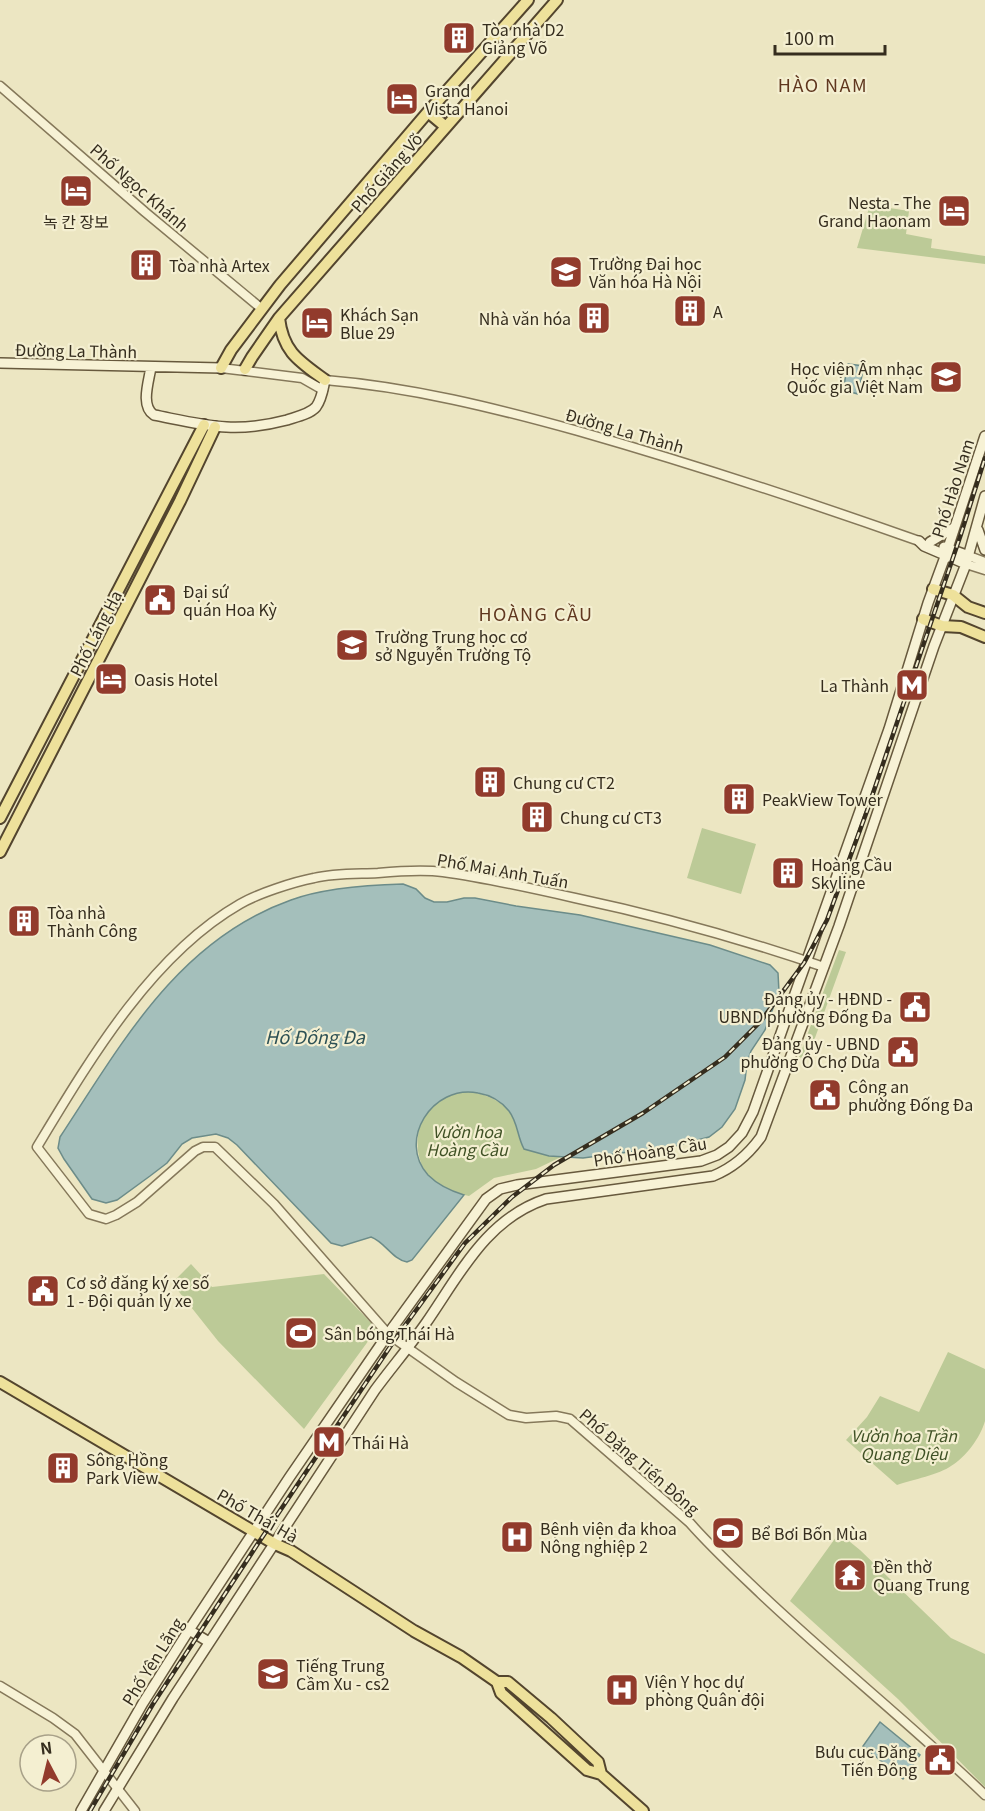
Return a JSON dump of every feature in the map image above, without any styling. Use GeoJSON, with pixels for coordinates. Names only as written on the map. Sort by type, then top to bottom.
{"type":"FeatureCollection","features":[{"type":"Feature","properties":{"kind":"main road","name":"Phố Giảng Võ"},"geometry":{"type":"LineString","coordinates":[[221,368],[231,350],[262,309],[428,112],[528,0]]}},
{"type":"Feature","properties":{"kind":"main road","name":"Phố Giảng Võ"},"geometry":{"type":"LineString","coordinates":[[245,369],[279,318],[557,0]]}},
{"type":"Feature","properties":{"kind":"main road"},"geometry":{"type":"LineString","coordinates":[[428,112],[446,127]]}},
{"type":"Feature","properties":{"kind":"main road"},"geometry":{"type":"LineString","coordinates":[[279,318],[281,332],[291,354],[324,385]]}},
{"type":"Feature","properties":{"kind":"main road","name":"Đường La Thành"},"geometry":{"type":"LineString","coordinates":[[0,363],[221,368]]}},
{"type":"Feature","properties":{"kind":"main road","name":"Đường La Thành"},"geometry":{"type":"LineString","coordinates":[[151,367],[146,405],[150,413],[209,426],[251,428],[294,418],[315,409],[324,385]]}},
{"type":"Feature","properties":{"kind":"main road","name":"Phố Láng Hạ"},"geometry":{"type":"LineString","coordinates":[[0,818],[168,495],[209,426]]}},
{"type":"Feature","properties":{"kind":"main road","name":"Phố Láng Hạ"},"geometry":{"type":"LineString","coordinates":[[0,852],[180,501],[209,426]]}},
{"type":"Feature","properties":{"kind":"main road","name":"Phố Hào Nam"},"geometry":{"type":"LineString","coordinates":[[947,551],[985,436]]}},
{"type":"Feature","properties":{"kind":"main road"},"geometry":{"type":"LineString","coordinates":[[168,495],[180,501]]}},
{"type":"Feature","properties":{"kind":"main road","name":"Phố Hào Nam"},"geometry":{"type":"LineString","coordinates":[[968,560],[985,496]]}},
{"type":"Feature","properties":{"kind":"main road"},"geometry":{"type":"LineString","coordinates":[[930,543],[955,527]]}},
{"type":"Feature","properties":{"kind":"main road"},"geometry":{"type":"LineString","coordinates":[[977,527],[985,550]]}},
{"type":"Feature","properties":{"kind":"main road","name":"Đường La Thành"},"geometry":{"type":"LineString","coordinates":[[919,541],[930,543],[968,560]]}},
{"type":"Feature","properties":{"kind":"main road","name":"Đường La Thành"},"geometry":{"type":"LineString","coordinates":[[919,541],[924,546],[947,551]]}},
{"type":"Feature","properties":{"kind":"main road","name":"Phố Hoàng Cầu"},"geometry":{"type":"LineString","coordinates":[[255,1531],[388,1334],[480,1207],[500,1189],[701,1161],[725,1151],[742,1133],[753,1112],[860,812],[947,551]]}},
{"type":"Feature","properties":{"kind":"main road","name":"Phố Hoàng Cầu"},"geometry":{"type":"LineString","coordinates":[[275,1544],[375,1390],[408,1348],[486,1237],[505,1219],[520,1210],[555,1197],[704,1179],[734,1166],[754,1147],[766,1127],[877,817],[953,595],[968,560]]}},
{"type":"Feature","properties":{"kind":"main road"},"geometry":{"type":"LineString","coordinates":[[933,589],[953,595],[968,607],[985,613]]}},
{"type":"Feature","properties":{"kind":"main road"},"geometry":{"type":"LineString","coordinates":[[923,619],[942,626],[961,627],[985,637]]}},
{"type":"Feature","properties":{"kind":"main road"},"geometry":{"type":"LineString","coordinates":[[98,629],[111,636]]}},
{"type":"Feature","properties":{"kind":"main road"},"geometry":{"type":"LineString","coordinates":[[860,812],[877,817]]}},
{"type":"Feature","properties":{"kind":"main road"},"geometry":{"type":"LineString","coordinates":[[725,1151],[734,1166]]}},
{"type":"Feature","properties":{"kind":"main road","name":"Phố Thái Hà"},"geometry":{"type":"LineString","coordinates":[[0,1382],[275,1544],[291,1551],[414,1631],[461,1657],[496,1682],[508,1682],[598,1762],[601,1774],[643,1811]]}},
{"type":"Feature","properties":{"kind":"main road","name":"Phố Yên Lãng"},"geometry":{"type":"LineString","coordinates":[[81,1811],[143,1703],[255,1531]]}},
{"type":"Feature","properties":{"kind":"main road"},"geometry":{"type":"LineString","coordinates":[[104,1811],[209,1642],[275,1544]]}},
{"type":"Feature","properties":{"kind":"main road"},"geometry":{"type":"LineString","coordinates":[[189,1630],[209,1642]]}},
{"type":"Feature","properties":{"kind":"street","name":"Phố Ngọc Khánh"},"geometry":{"type":"LineString","coordinates":[[0,86],[145,212],[262,309]]}},
{"type":"Feature","properties":{"kind":"street","name":"Đường La Thành"},"geometry":{"type":"LineString","coordinates":[[221,368],[245,369],[302,378],[324,385],[392,387],[513,413],[735,478],[919,541]]}},
{"type":"Feature","properties":{"kind":"street","name":"Đường La Thành"},"geometry":{"type":"LineString","coordinates":[[968,560],[985,562]]}},
{"type":"Feature","properties":{"kind":"street","name":"Đường La Thành"},"geometry":{"type":"LineString","coordinates":[[968,560],[985,570]]}},
{"type":"Feature","properties":{"kind":"street","name":"Phố Mai Anh Tuấn"},"geometry":{"type":"LineString","coordinates":[[388,1334],[274,1204],[215,1147],[195,1150],[137,1202],[106,1219],[89,1214],[37,1147],[77,1080],[130,1006],[193,937],[238,906],[314,878],[405,871],[441,872],[500,882],[665,918],[747,941],[824,967]]}},
{"type":"Feature","properties":{"kind":"street","name":"Phố Đặng Tiến Đông"},"geometry":{"type":"LineString","coordinates":[[388,1334],[509,1415],[526,1418],[556,1416],[570,1419],[690,1523],[793,1624],[944,1756],[985,1795]]}},
{"type":"Feature","properties":{"kind":"street"},"geometry":{"type":"LineString","coordinates":[[0,1686],[66,1726],[75,1734],[135,1811]]}},
{"type":"Feature","properties":{"kind":"green space"},"geometry":{"type":"Polygon","coordinates":[[[870,205],[909,211],[906,234],[932,239],[931,248],[985,256],[985,264],[857,248],[870,205]]]}},
{"type":"Feature","properties":{"kind":"green space"},"geometry":{"type":"Polygon","coordinates":[[[702,828],[756,844],[741,894],[687,878],[702,828]]]}},
{"type":"Feature","properties":{"kind":"green space"},"geometry":{"type":"Polygon","coordinates":[[[839,950],[846,952],[807,1060],[799,1057],[839,950]]]}},
{"type":"Feature","properties":{"kind":"green space","name":"Vườn hoa Hoàng Cầu"},"geometry":{"type":"Polygon","coordinates":[[[462,1091],[489,1097],[505,1106],[516,1121],[524,1149],[561,1157],[536,1169],[494,1178],[469,1196],[442,1186],[423,1168],[418,1151],[419,1133],[424,1116],[436,1102],[462,1091]]]}},
{"type":"Feature","properties":{"kind":"green space"},"geometry":{"type":"Polygon","coordinates":[[[191,1264],[212,1287],[324,1274],[377,1329],[304,1429],[218,1341],[172,1283],[191,1264]]]}},
{"type":"Feature","properties":{"kind":"green space","name":"Vườn hoa Trần Quang Diệu"},"geometry":{"type":"Polygon","coordinates":[[[948,1352],[985,1369],[983,1427],[976,1440],[957,1462],[933,1474],[897,1485],[846,1440],[867,1417],[880,1396],[919,1412],[948,1352]]]}},
{"type":"Feature","properties":{"kind":"green space"},"geometry":{"type":"Polygon","coordinates":[[[839,1533],[860,1550],[951,1638],[985,1654],[985,1787],[898,1699],[790,1601],[839,1533]]]}},
{"type":"Feature","properties":{"kind":"water"},"geometry":{"type":"Polygon","coordinates":[[[848,364],[864,366],[858,394],[843,390],[848,364]]]}},
{"type":"Feature","properties":{"kind":"water","name":"Hố Đống Đa"},"geometry":{"type":"Polygon","coordinates":[[[403,884],[416,889],[425,898],[434,902],[475,898],[580,915],[710,945],[770,965],[778,973],[779,992],[765,1030],[751,1051],[745,1080],[735,1109],[722,1127],[709,1137],[675,1146],[583,1158],[549,1156],[524,1149],[509,1111],[491,1097],[478,1093],[461,1093],[446,1097],[424,1118],[418,1132],[416,1147],[419,1161],[428,1175],[454,1192],[464,1195],[412,1260],[407,1262],[397,1258],[371,1237],[342,1246],[331,1243],[237,1145],[228,1138],[216,1134],[192,1138],[182,1144],[167,1163],[117,1200],[106,1203],[92,1199],[58,1148],[60,1137],[131,1031],[156,998],[185,968],[216,941],[251,918],[291,900],[332,890],[403,884]]]}},
{"type":"Feature","properties":{"kind":"water"},"geometry":{"type":"Polygon","coordinates":[[[880,1722],[920,1755],[903,1779],[863,1746],[880,1722]]]}},
{"type":"Feature","properties":{"kind":"railway"},"geometry":{"type":"LineString","coordinates":[[90,1811],[153,1704],[257,1545],[398,1335],[465,1243],[512,1197],[554,1165],[643,1113],[725,1057],[761,1021],[804,963],[827,920],[867,811],[985,458]]}},
{"type":"Feature","properties":{"kind":"place","name":"Tòa nhà D2 Giảng Võ"},"geometry":{"type":"Point","coordinates":[459,38]}},
{"type":"Feature","properties":{"kind":"place","name":"Grand Vista Hanoi"},"geometry":{"type":"Point","coordinates":[402,99]}},
{"type":"Feature","properties":{"kind":"place","name":"녹 칸 장보"},"geometry":{"type":"Point","coordinates":[76,191]}},
{"type":"Feature","properties":{"kind":"place","name":"Nesta - The Grand Haonam"},"geometry":{"type":"Point","coordinates":[954,211]}},
{"type":"Feature","properties":{"kind":"place","name":"Tòa nhà Artex"},"geometry":{"type":"Point","coordinates":[146,265]}},
{"type":"Feature","properties":{"kind":"place","name":"Trường Đại học Văn hóa Hà Nội"},"geometry":{"type":"Point","coordinates":[566,272]}},
{"type":"Feature","properties":{"kind":"place","name":"A"},"geometry":{"type":"Point","coordinates":[690,311]}},
{"type":"Feature","properties":{"kind":"place","name":"Nhà văn hóa"},"geometry":{"type":"Point","coordinates":[594,318]}},
{"type":"Feature","properties":{"kind":"place","name":"Khách Sạn Blue 29"},"geometry":{"type":"Point","coordinates":[317,323]}},
{"type":"Feature","properties":{"kind":"place","name":"Học viện Âm nhạc Quốc gia Việt Nam"},"geometry":{"type":"Point","coordinates":[946,377]}},
{"type":"Feature","properties":{"kind":"place","name":"Đại sứ quán Hoa Kỳ"},"geometry":{"type":"Point","coordinates":[160,600]}},
{"type":"Feature","properties":{"kind":"place","name":"Trường Trung học cơ sở Nguyễn Trường Tộ"},"geometry":{"type":"Point","coordinates":[352,645]}},
{"type":"Feature","properties":{"kind":"place","name":"Oasis Hotel"},"geometry":{"type":"Point","coordinates":[111,679]}},
{"type":"Feature","properties":{"kind":"place","name":"La Thành"},"geometry":{"type":"Point","coordinates":[912,685]}},
{"type":"Feature","properties":{"kind":"place","name":"Chung cư CT2"},"geometry":{"type":"Point","coordinates":[490,782]}},
{"type":"Feature","properties":{"kind":"place","name":"PeakView Tower"},"geometry":{"type":"Point","coordinates":[739,799]}},
{"type":"Feature","properties":{"kind":"place","name":"Chung cư CT3"},"geometry":{"type":"Point","coordinates":[537,817]}},
{"type":"Feature","properties":{"kind":"place","name":"Hoàng Cầu Skyline"},"geometry":{"type":"Point","coordinates":[788,873]}},
{"type":"Feature","properties":{"kind":"place","name":"Tòa nhà Thành Công"},"geometry":{"type":"Point","coordinates":[24,921]}},
{"type":"Feature","properties":{"kind":"place","name":"Đảng ủy - HĐND - UBND phường Đống Đa"},"geometry":{"type":"Point","coordinates":[915,1007]}},
{"type":"Feature","properties":{"kind":"place","name":"Đảng ủy - UBND phường Ô Chợ Dừa"},"geometry":{"type":"Point","coordinates":[903,1052]}},
{"type":"Feature","properties":{"kind":"place","name":"Công an phường Đống Đa"},"geometry":{"type":"Point","coordinates":[825,1095]}},
{"type":"Feature","properties":{"kind":"place","name":"Cơ sở đăng ký xe số 1 - Đội quản lý xe"},"geometry":{"type":"Point","coordinates":[43,1291]}},
{"type":"Feature","properties":{"kind":"place","name":"Sân bóng Thái Hà"},"geometry":{"type":"Point","coordinates":[301,1333]}},
{"type":"Feature","properties":{"kind":"place","name":"Thái Hà"},"geometry":{"type":"Point","coordinates":[329,1442]}},
{"type":"Feature","properties":{"kind":"place","name":"Sông Hồng Park View"},"geometry":{"type":"Point","coordinates":[63,1468]}},
{"type":"Feature","properties":{"kind":"place","name":"Bể Bơi Bốn Mùa"},"geometry":{"type":"Point","coordinates":[728,1533]}},
{"type":"Feature","properties":{"kind":"place","name":"Bệnh viện đa khoa Nông nghiệp 2"},"geometry":{"type":"Point","coordinates":[517,1537]}},
{"type":"Feature","properties":{"kind":"place","name":"Đền thờ Quang Trung"},"geometry":{"type":"Point","coordinates":[850,1575]}},
{"type":"Feature","properties":{"kind":"place","name":"Tiếng Trung Cầm Xu - cs2"},"geometry":{"type":"Point","coordinates":[273,1674]}},
{"type":"Feature","properties":{"kind":"place","name":"Viện Y học dự phòng Quân đội"},"geometry":{"type":"Point","coordinates":[622,1690]}},
{"type":"Feature","properties":{"kind":"place","name":"Bưu cục Đặng Tiến Đông"},"geometry":{"type":"Point","coordinates":[940,1760]}},
{"type":"Feature","properties":{"kind":"district","name":"HÀO NAM"},"geometry":{"type":"Point","coordinates":[823,84]}},
{"type":"Feature","properties":{"kind":"district","name":"HOÀNG CẦU"},"geometry":{"type":"Point","coordinates":[536,613]}}]}
